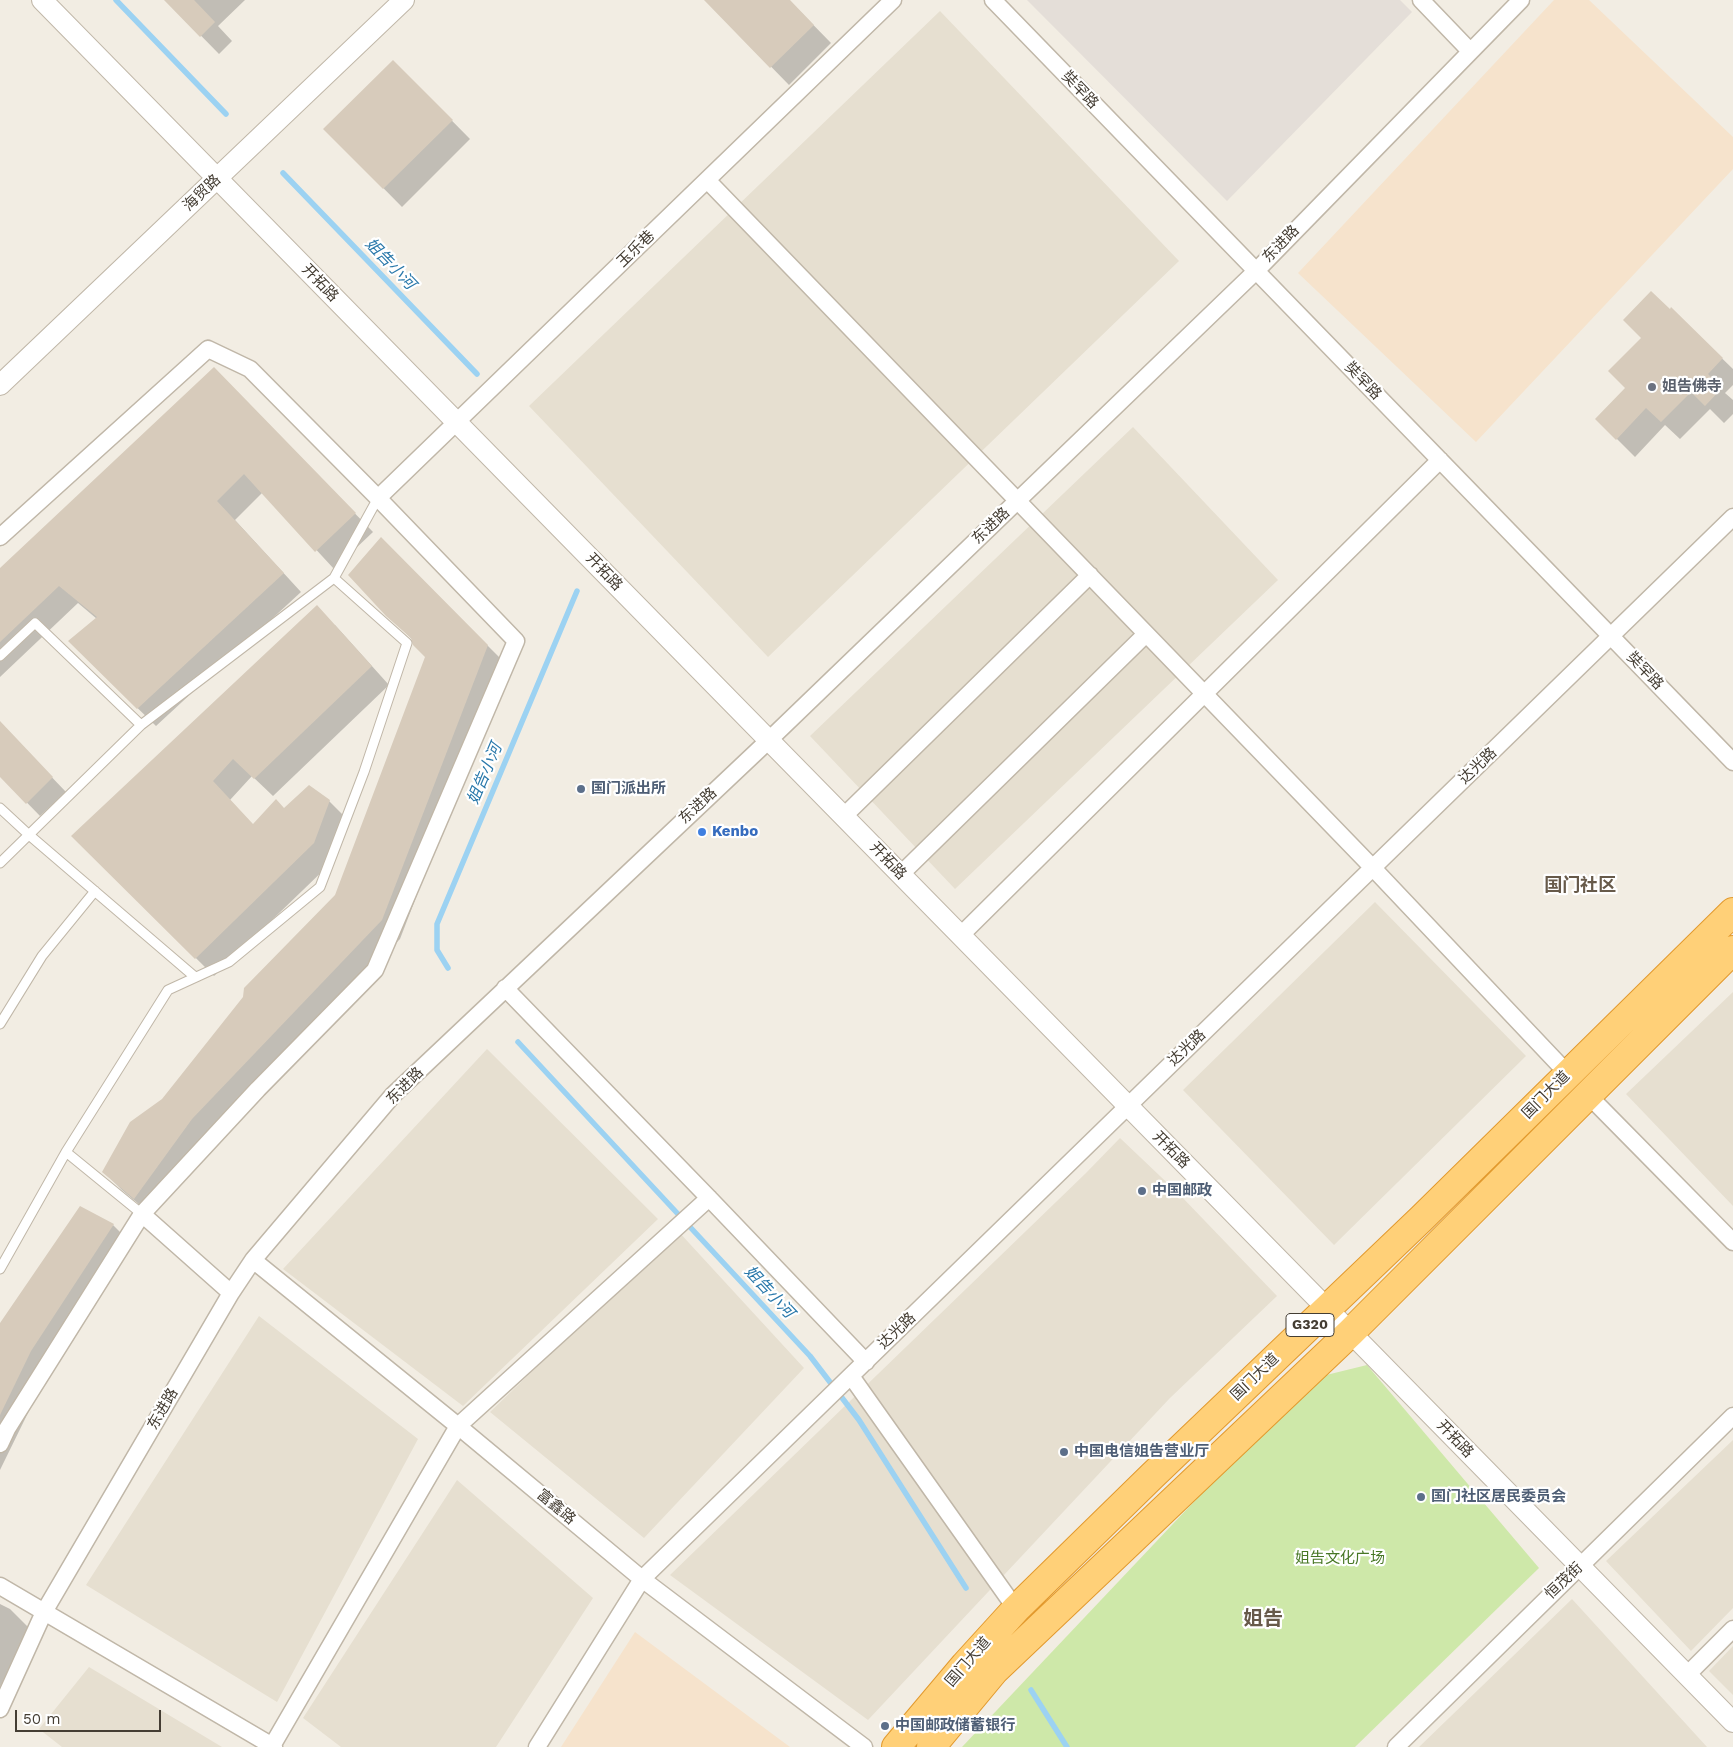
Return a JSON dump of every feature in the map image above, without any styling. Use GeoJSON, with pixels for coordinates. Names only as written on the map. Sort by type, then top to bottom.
{"type":"FeatureCollection","features":[{"type":"Feature","properties":{"kind":"highway","name":"国门大道"},"geometry":{"type":"LineString","coordinates":[[896,1747],[965,1665],[1016,1609],[1733,912]]}},
{"type":"Feature","properties":{"kind":"highway","name":"国门大道"},"geometry":{"type":"LineString","coordinates":[[932,1747],[995,1670],[1351,1332],[1733,950]]}},
{"type":"Feature","properties":{"kind":"street","name":"开拓路"},"geometry":{"type":"LineString","coordinates":[[42,0],[1733,1722]]}},
{"type":"Feature","properties":{"kind":"street","name":"海贸路"},"geometry":{"type":"LineString","coordinates":[[0,385],[404,0]]}},
{"type":"Feature","properties":{"kind":"street","name":"玉乐巷"},"geometry":{"type":"LineString","coordinates":[[378,498],[893,0]]}},
{"type":"Feature","properties":{"kind":"street","name":"奘罕路"},"geometry":{"type":"LineString","coordinates":[[992,0],[1733,762]]}},
{"type":"Feature","properties":{"kind":"street"},"geometry":{"type":"LineString","coordinates":[[1421,0],[1470,52]]}},
{"type":"Feature","properties":{"kind":"street","name":"东进路"},"geometry":{"type":"LineString","coordinates":[[0,1709],[44,1612],[231,1293],[253,1260],[394,1095],[769,740],[1256,271],[1522,0]]}},
{"type":"Feature","properties":{"kind":"street"},"geometry":{"type":"LineString","coordinates":[[707,180],[1373,868],[1568,1074]]}},
{"type":"Feature","properties":{"kind":"street"},"geometry":{"type":"LineString","coordinates":[[0,537],[208,349],[250,370],[378,498],[516,641],[375,970],[258,1090],[142,1214],[7,1429],[0,1444]]}},
{"type":"Feature","properties":{"kind":"street"},"geometry":{"type":"LineString","coordinates":[[961,935],[1440,460]]}},
{"type":"Feature","properties":{"kind":"street","name":"达光路"},"geometry":{"type":"LineString","coordinates":[[537,1747],[642,1579],[1733,517]]}},
{"type":"Feature","properties":{"kind":"street"},"geometry":{"type":"LineString","coordinates":[[844,816],[1090,575]]}},
{"type":"Feature","properties":{"kind":"street"},"geometry":{"type":"LineString","coordinates":[[901,874],[1146,634]]}},
{"type":"Feature","properties":{"kind":"street"},"geometry":{"type":"LineString","coordinates":[[505,988],[710,1198],[866,1362]]}},
{"type":"Feature","properties":{"kind":"street"},"geometry":{"type":"LineString","coordinates":[[1588,1095],[1733,1242]]}},
{"type":"Feature","properties":{"kind":"street"},"geometry":{"type":"LineString","coordinates":[[0,1586],[273,1746],[458,1426],[710,1198]]}},
{"type":"Feature","properties":{"kind":"street"},"geometry":{"type":"LineString","coordinates":[[142,1214],[231,1293]]}},
{"type":"Feature","properties":{"kind":"street","name":"富鑫路"},"geometry":{"type":"LineString","coordinates":[[253,1260],[458,1426],[642,1579],[864,1747]]}},
{"type":"Feature","properties":{"kind":"street"},"geometry":{"type":"LineString","coordinates":[[848,1379],[1016,1609]]}},
{"type":"Feature","properties":{"kind":"street","name":"恒茂街"},"geometry":{"type":"LineString","coordinates":[[1396,1747],[1733,1416]]}},
{"type":"Feature","properties":{"kind":"street"},"geometry":{"type":"LineString","coordinates":[[1687,1675],[1733,1629]]}},
{"type":"Feature","properties":{"kind":"lane"},"geometry":{"type":"LineString","coordinates":[[0,863],[141,725],[334,578],[378,498]]}},
{"type":"Feature","properties":{"kind":"lane"},"geometry":{"type":"LineString","coordinates":[[0,1269],[66,1152],[168,990],[229,962],[320,886],[364,772],[406,643],[334,578]]}},
{"type":"Feature","properties":{"kind":"lane"},"geometry":{"type":"LineString","coordinates":[[0,656],[35,624],[141,725]]}},
{"type":"Feature","properties":{"kind":"lane"},"geometry":{"type":"LineString","coordinates":[[0,808],[195,977]]}},
{"type":"Feature","properties":{"kind":"lane"},"geometry":{"type":"LineString","coordinates":[[0,1024],[42,956],[95,891]]}},
{"type":"Feature","properties":{"kind":"lane"},"geometry":{"type":"LineString","coordinates":[[66,1152],[142,1214]]}},
{"type":"Feature","properties":{"kind":"shaded area"},"geometry":{"type":"Polygon","coordinates":[[[1027,0],[1400,0],[1412,12],[1227,201],[1027,0]]]}},
{"type":"Feature","properties":{"kind":"shaded area"},"geometry":{"type":"Polygon","coordinates":[[[1554,0],[1589,0],[1733,137],[1733,169],[1476,442],[1298,273],[1554,0]]]}},
{"type":"Feature","properties":{"kind":"shaded area"},"geometry":{"type":"Polygon","coordinates":[[[940,11],[1179,261],[768,657],[529,406],[940,11]]]}},
{"type":"Feature","properties":{"kind":"shaded area"},"geometry":{"type":"Polygon","coordinates":[[[1133,427],[1278,580],[955,889],[810,736],[1133,427]]]}},
{"type":"Feature","properties":{"kind":"shaded area"},"geometry":{"type":"Polygon","coordinates":[[[1375,902],[1526,1056],[1334,1245],[1183,1090],[1375,902]]]}},
{"type":"Feature","properties":{"kind":"shaded area"},"geometry":{"type":"Polygon","coordinates":[[[1733,992],[1733,1206],[1626,1094],[1733,992]]]}},
{"type":"Feature","properties":{"kind":"shaded area"},"geometry":{"type":"Polygon","coordinates":[[[487,1049],[658,1219],[463,1406],[283,1269],[487,1049]]]}},
{"type":"Feature","properties":{"kind":"shaded area"},"geometry":{"type":"Polygon","coordinates":[[[1120,1138],[1180,1195],[1277,1296],[1170,1398],[868,1720],[670,1575],[1120,1138]]]}},
{"type":"Feature","properties":{"kind":"shaded area"},"geometry":{"type":"Polygon","coordinates":[[[678,1231],[804,1368],[644,1538],[490,1412],[678,1231]]]}},
{"type":"Feature","properties":{"kind":"shaded area"},"geometry":{"type":"Polygon","coordinates":[[[259,1316],[418,1439],[277,1702],[86,1585],[259,1316]]]}},
{"type":"Feature","properties":{"kind":"shaded area"},"geometry":{"type":"Polygon","coordinates":[[[1733,1440],[1733,1608],[1691,1651],[1606,1561],[1733,1440]]]}},
{"type":"Feature","properties":{"kind":"shaded area"},"geometry":{"type":"Polygon","coordinates":[[[457,1480],[593,1598],[496,1747],[341,1747],[303,1718],[457,1480]]]}},
{"type":"Feature","properties":{"kind":"shaded area"},"geometry":{"type":"Polygon","coordinates":[[[1572,1599],[1707,1747],[1419,1747],[1572,1599]]]}},
{"type":"Feature","properties":{"kind":"shaded area"},"geometry":{"type":"Polygon","coordinates":[[[635,1632],[790,1747],[561,1747],[635,1632]]]}},
{"type":"Feature","properties":{"kind":"shaded area"},"geometry":{"type":"Polygon","coordinates":[[[1733,1646],[1733,1695],[1709,1671],[1733,1646]]]}},
{"type":"Feature","properties":{"kind":"shaded area"},"geometry":{"type":"Polygon","coordinates":[[[89,1667],[222,1747],[62,1747],[39,1729],[89,1667]]]}},
{"type":"Feature","properties":{"kind":"green space","name":"姐告文化广场"},"geometry":{"type":"Polygon","coordinates":[[[1367,1365],[1539,1568],[1355,1747],[962,1747],[1310,1379],[1367,1365]]]}},
{"type":"Feature","properties":{"kind":"building"},"geometry":{"type":"Polygon","coordinates":[[[164,0],[194,0],[215,22],[200,37],[164,0]]]}},
{"type":"Feature","properties":{"kind":"building"},"geometry":{"type":"Polygon","coordinates":[[[704,0],[790,0],[814,25],[770,68],[704,0]]]}},
{"type":"Feature","properties":{"kind":"building"},"geometry":{"type":"Polygon","coordinates":[[[393,60],[453,120],[383,189],[323,129],[393,60]]]}},
{"type":"Feature","properties":{"kind":"building"},"geometry":{"type":"Polygon","coordinates":[[[1651,291],[1670,309],[1671,307],[1723,358],[1708,374],[1722,388],[1705,406],[1691,392],[1661,422],[1646,408],[1616,440],[1595,419],[1625,388],[1608,371],[1641,338],[1623,320],[1651,291]]]}},
{"type":"Feature","properties":{"kind":"building"},"geometry":{"type":"Polygon","coordinates":[[[214,367],[356,513],[315,552],[244,474],[217,501],[284,573],[137,709],[68,641],[97,617],[59,586],[0,642],[0,568],[214,367]]]}},
{"type":"Feature","properties":{"kind":"building"},"geometry":{"type":"Polygon","coordinates":[[[381,537],[488,645],[382,920],[192,1119],[134,1199],[102,1172],[130,1122],[162,1099],[243,997],[244,988],[335,895],[425,657],[413,645],[411,638],[386,616],[348,575],[381,537]]]}},
{"type":"Feature","properties":{"kind":"building"},"geometry":{"type":"Polygon","coordinates":[[[317,605],[372,666],[254,779],[233,759],[213,781],[253,824],[276,799],[284,808],[309,785],[330,800],[314,843],[195,959],[71,836],[317,605]]]}},
{"type":"Feature","properties":{"kind":"building"},"geometry":{"type":"Polygon","coordinates":[[[0,721],[53,777],[26,804],[0,777],[0,721]]]}},
{"type":"Feature","properties":{"kind":"building"},"geometry":{"type":"Polygon","coordinates":[[[80,1206],[114,1224],[31,1351],[0,1415],[0,1323],[80,1206]]]}},
{"type":"Feature","properties":{"kind":"waterway","name":"姐告小河"},"geometry":{"type":"LineString","coordinates":[[116,0],[226,114]]}},
{"type":"Feature","properties":{"kind":"waterway","name":"姐告小河"},"geometry":{"type":"LineString","coordinates":[[283,173],[477,374]]}},
{"type":"Feature","properties":{"kind":"waterway","name":"姐告小河"},"geometry":{"type":"LineString","coordinates":[[448,968],[437,950],[437,924],[577,591]]}},
{"type":"Feature","properties":{"kind":"waterway","name":"姐告小河"},"geometry":{"type":"LineString","coordinates":[[518,1042],[810,1356],[859,1420],[966,1588]]}},
{"type":"Feature","properties":{"kind":"waterway","name":"姐告小河"},"geometry":{"type":"LineString","coordinates":[[1031,1690],[1067,1747]]}},
{"type":"Feature","properties":{"kind":"place","name":"姐告佛寺"},"geometry":{"type":"Point","coordinates":[1652,387]}},
{"type":"Feature","properties":{"kind":"place","name":"国门派出所"},"geometry":{"type":"Point","coordinates":[581,789]}},
{"type":"Feature","properties":{"kind":"place","name":"Kenbo"},"geometry":{"type":"Point","coordinates":[702,832]}},
{"type":"Feature","properties":{"kind":"place","name":"中国邮政"},"geometry":{"type":"Point","coordinates":[1142,1191]}},
{"type":"Feature","properties":{"kind":"place","name":"中国电信姐告营业厅"},"geometry":{"type":"Point","coordinates":[1064,1452]}},
{"type":"Feature","properties":{"kind":"place","name":"国门社区居民委员会"},"geometry":{"type":"Point","coordinates":[1421,1497]}},
{"type":"Feature","properties":{"kind":"place","name":"中国邮政储蓄银行"},"geometry":{"type":"Point","coordinates":[885,1726]}},
{"type":"Feature","properties":{"kind":"district","name":"国门社区"},"geometry":{"type":"Point","coordinates":[1580,886]}},
{"type":"Feature","properties":{"kind":"district","name":"姐告"},"geometry":{"type":"Point","coordinates":[1263,1619]}}]}
